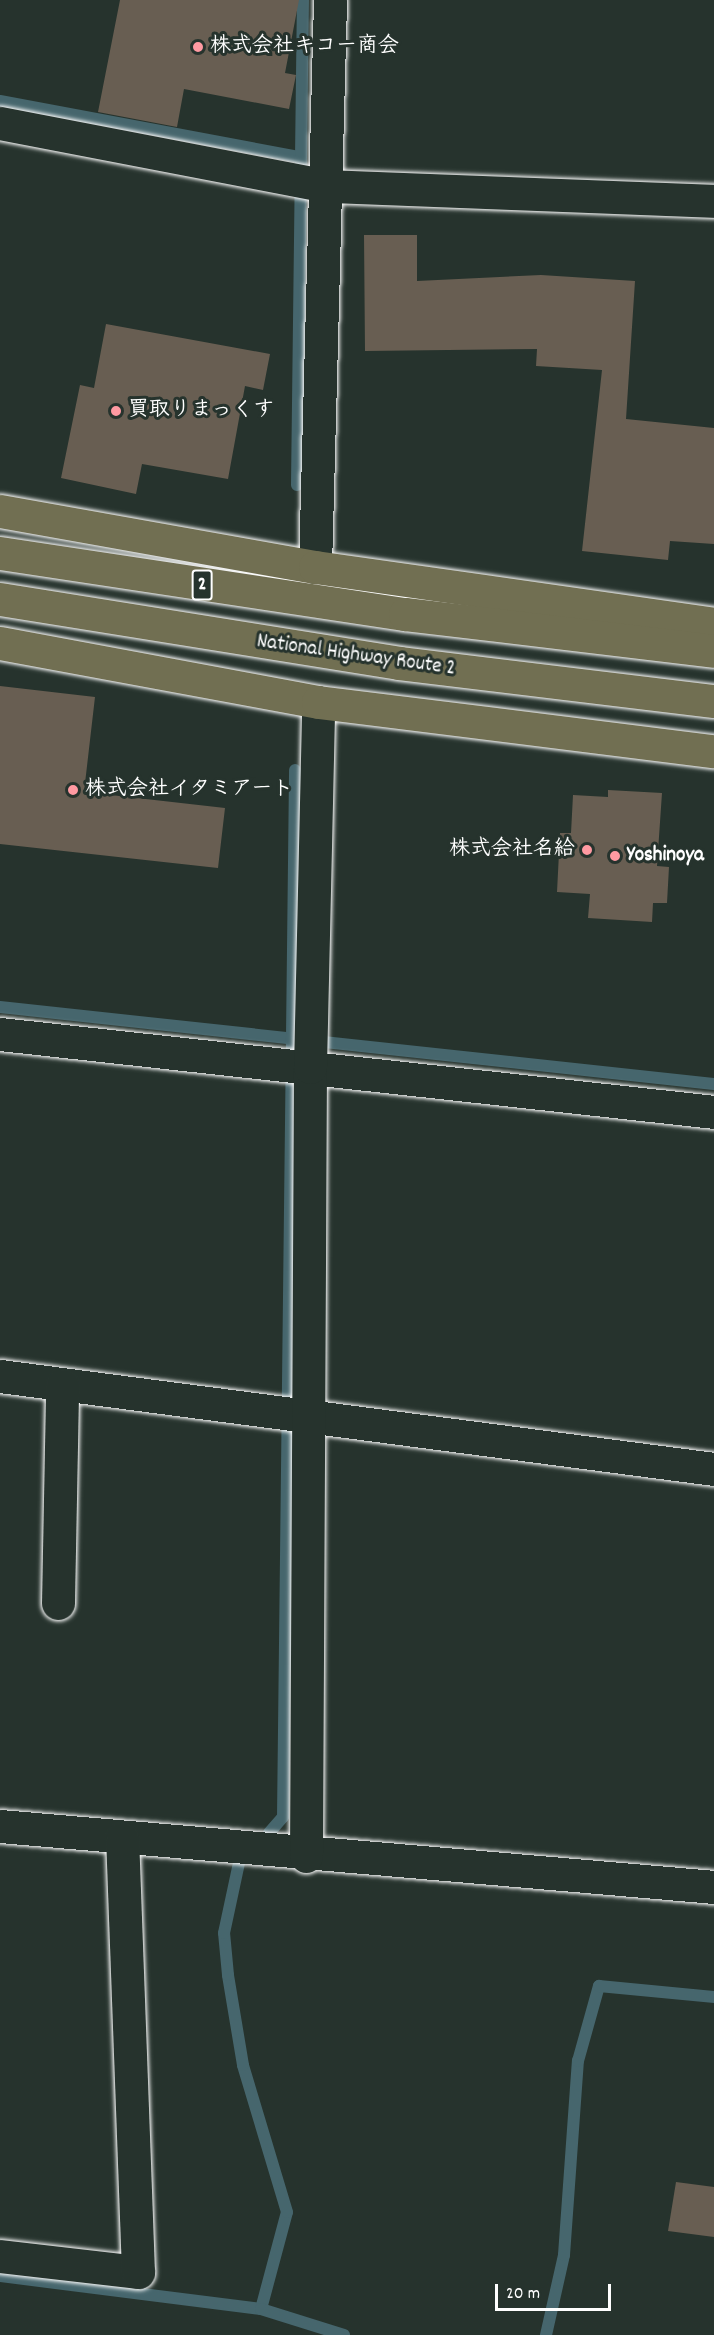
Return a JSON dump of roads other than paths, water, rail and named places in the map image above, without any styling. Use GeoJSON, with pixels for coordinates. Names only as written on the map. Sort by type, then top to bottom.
{"type":"FeatureCollection","features":[{"type":"Feature","properties":{"kind":"highway"},"geometry":{"type":"LineString","coordinates":[[0,511],[315,567],[714,624]]}},
{"type":"Feature","properties":{"kind":"highway","name":"2"},"geometry":{"type":"LineString","coordinates":[[0,553],[405,614],[714,651]]}},
{"type":"Feature","properties":{"kind":"highway","name":"National Highway Route 2"},"geometry":{"type":"LineString","coordinates":[[0,599],[399,663],[714,701]]}},
{"type":"Feature","properties":{"kind":"highway"},"geometry":{"type":"LineString","coordinates":[[0,643],[318,702],[714,751]]}},
{"type":"Feature","properties":{"kind":"street"},"geometry":{"type":"LineString","coordinates":[[315,567],[309,183],[330,0]]}},
{"type":"Feature","properties":{"kind":"street"},"geometry":{"type":"LineString","coordinates":[[0,123],[309,183],[714,201]]}},
{"type":"Feature","properties":{"kind":"street"},"geometry":{"type":"LineString","coordinates":[[306,1856],[294,1416],[303,1056],[318,702]]}},
{"type":"Feature","properties":{"kind":"street"},"geometry":{"type":"LineString","coordinates":[[0,1034],[303,1056],[714,1112]]}},
{"type":"Feature","properties":{"kind":"street"},"geometry":{"type":"LineString","coordinates":[[0,1376],[714,1469]]}},
{"type":"Feature","properties":{"kind":"street"},"geometry":{"type":"LineString","coordinates":[[58,1603],[62,1385]]}},
{"type":"Feature","properties":{"kind":"street"},"geometry":{"type":"LineString","coordinates":[[0,1826],[306,1856],[714,1887]]}},
{"type":"Feature","properties":{"kind":"street"},"geometry":{"type":"LineString","coordinates":[[0,2256],[138,2272],[122,1838]]}},
{"type":"Feature","properties":{"kind":"waterway"},"geometry":{"type":"LineString","coordinates":[[297,485],[303,0]]}},
{"type":"Feature","properties":{"kind":"waterway"},"geometry":{"type":"LineString","coordinates":[[0,101],[300,157]]}},
{"type":"Feature","properties":{"kind":"waterway"},"geometry":{"type":"LineString","coordinates":[[269,1833],[283,1817],[295,770]]}},
{"type":"Feature","properties":{"kind":"waterway"},"geometry":{"type":"LineString","coordinates":[[0,1007],[714,1084]]}},
{"type":"Feature","properties":{"kind":"waterway"},"geometry":{"type":"LineString","coordinates":[[0,2276],[261,2309],[287,2212],[243,2065],[228,1975],[224,1933],[239,1863]]}},
{"type":"Feature","properties":{"kind":"waterway"},"geometry":{"type":"LineString","coordinates":[[546,2335],[564,2255],[578,2061],[599,1986],[714,1997]]}},
{"type":"Feature","properties":{"kind":"waterway"},"geometry":{"type":"LineString","coordinates":[[261,2309],[344,2335]]}},
{"type":"Feature","properties":{"kind":"place","name":"株式会社キコー商会"},"geometry":{"type":"Point","coordinates":[198,47]}},
{"type":"Feature","properties":{"kind":"place","name":"買取りまっくす"},"geometry":{"type":"Point","coordinates":[116,411]}},
{"type":"Feature","properties":{"kind":"place","name":"株式会社イタミアート"},"geometry":{"type":"Point","coordinates":[73,790]}},
{"type":"Feature","properties":{"kind":"place","name":"株式会社名給"},"geometry":{"type":"Point","coordinates":[587,850]}},
{"type":"Feature","properties":{"kind":"place","name":"Yoshinoya"},"geometry":{"type":"Point","coordinates":[615,856]}}]}
